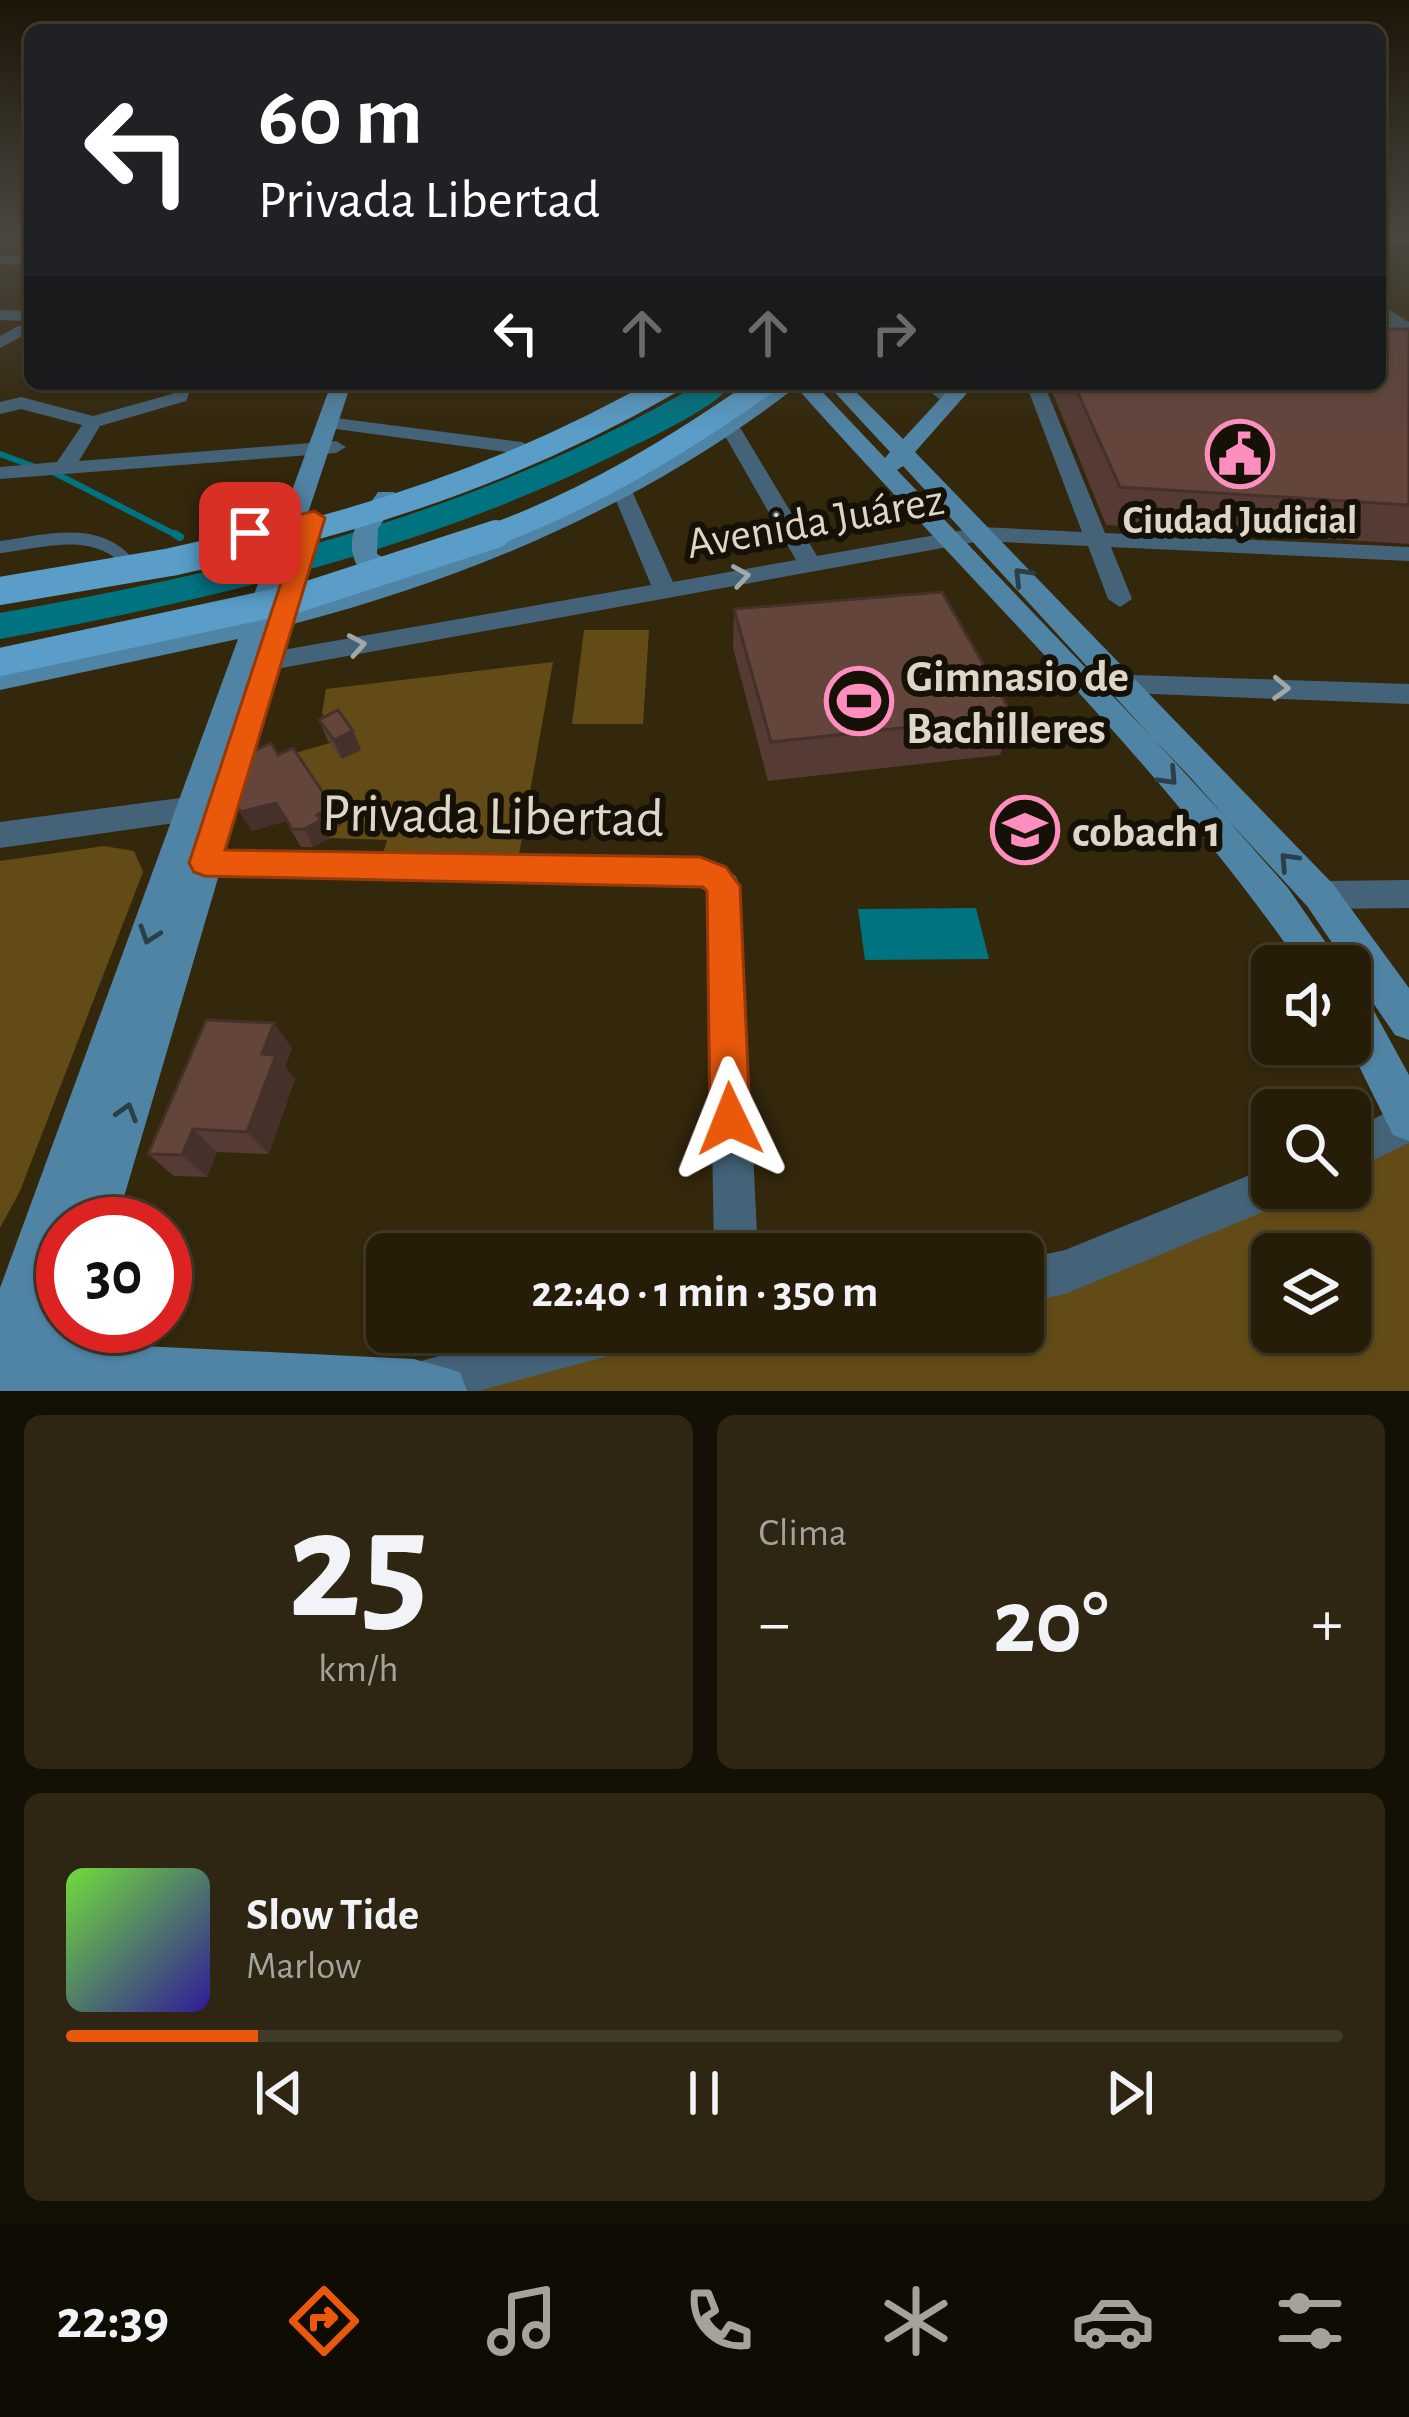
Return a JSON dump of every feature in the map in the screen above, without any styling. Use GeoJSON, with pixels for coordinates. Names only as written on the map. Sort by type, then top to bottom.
{"type":"FeatureCollection","features":[{"type":"Feature","properties":{"kind":"main road"},"geometry":{"type":"LineString","coordinates":[[332,436],[339,390]]}},
{"type":"Feature","properties":{"kind":"main road"},"geometry":{"type":"LineString","coordinates":[[353,390],[298,532],[190,863],[16,1364],[112,1381],[427,1388]]}},
{"type":"Feature","properties":{"kind":"main road"},"geometry":{"type":"LineString","coordinates":[[0,581],[298,532],[522,448],[639,390]]}},
{"type":"Feature","properties":{"kind":"main road"},"geometry":{"type":"LineString","coordinates":[[0,592],[166,563],[357,517],[530,456],[659,390]]}},
{"type":"Feature","properties":{"kind":"main road"},"geometry":{"type":"LineString","coordinates":[[0,662],[225,617],[395,570],[609,483],[717,420],[758,390]]}},
{"type":"Feature","properties":{"kind":"main road"},"geometry":{"type":"LineString","coordinates":[[0,680],[268,626],[411,578],[622,491],[731,430],[781,390]]}},
{"type":"Feature","properties":{"kind":"main road"},"geometry":{"type":"LineString","coordinates":[[811,390],[981,534],[1124,683],[1320,895],[1409,1021]]}},
{"type":"Feature","properties":{"kind":"main road"},"geometry":{"type":"LineString","coordinates":[[842,390],[948,538],[1192,802],[1276,899],[1308,945]]}},
{"type":"Feature","properties":{"kind":"main road"},"geometry":{"type":"LineString","coordinates":[[895,461],[956,392]]}},
{"type":"Feature","properties":{"kind":"main road"},"geometry":{"type":"LineString","coordinates":[[386,497],[360,542],[368,564],[411,578]]}},
{"type":"Feature","properties":{"kind":"main road"},"geometry":{"type":"LineString","coordinates":[[99,1197],[190,863]]}},
{"type":"Feature","properties":{"kind":"main road"},"geometry":{"type":"LineString","coordinates":[[1371,1047],[1409,1120]]}},
{"type":"Feature","properties":{"kind":"street"},"geometry":{"type":"LineString","coordinates":[[0,408],[21,403],[93,422],[180,397],[186,390]]}},
{"type":"Feature","properties":{"kind":"street"},"geometry":{"type":"LineString","coordinates":[[1037,390],[1120,599]]}},
{"type":"Feature","properties":{"kind":"street"},"geometry":{"type":"LineString","coordinates":[[64,468],[93,422]]}},
{"type":"Feature","properties":{"kind":"street"},"geometry":{"type":"LineString","coordinates":[[731,430],[810,564]]}},
{"type":"Feature","properties":{"kind":"street"},"geometry":{"type":"LineString","coordinates":[[0,473],[332,436],[522,448]]}},
{"type":"Feature","properties":{"kind":"street"},"geometry":{"type":"LineString","coordinates":[[622,491],[664,589]]}},
{"type":"Feature","properties":{"kind":"street","name":"Avenida Juárez"},"geometry":{"type":"LineString","coordinates":[[268,626],[664,589],[981,534],[1409,554]]}},
{"type":"Feature","properties":{"kind":"street"},"geometry":{"type":"LineString","coordinates":[[1080,684],[1408,695]]}},
{"type":"Feature","properties":{"kind":"street"},"geometry":{"type":"LineString","coordinates":[[0,835],[208,806]]}},
{"type":"Feature","properties":{"kind":"street","name":"Privada Libertad"},"geometry":{"type":"LineString","coordinates":[[190,863],[700,871],[715,877],[724,886],[735,1233]]}},
{"type":"Feature","properties":{"kind":"street"},"geometry":{"type":"LineString","coordinates":[[1320,895],[1409,894]]}},
{"type":"Feature","properties":{"kind":"street"},"geometry":{"type":"LineString","coordinates":[[1371,1140],[1409,1120]]}},
{"type":"Feature","properties":{"kind":"street"},"geometry":{"type":"LineString","coordinates":[[1044,1277],[1065,1273],[1251,1196]]}},
{"type":"Feature","properties":{"kind":"street"},"geometry":{"type":"LineString","coordinates":[[427,1388],[542,1353]]}},
{"type":"Feature","properties":{"kind":"lane"},"geometry":{"type":"LineString","coordinates":[[0,547],[94,539],[117,548],[126,560]]}},
{"type":"Feature","properties":{"kind":"shaded area"},"geometry":{"type":"Polygon","coordinates":[[[584,630],[649,630],[643,724],[572,724],[584,630]]]}},
{"type":"Feature","properties":{"kind":"shaded area"},"geometry":{"type":"Polygon","coordinates":[[[553,662],[518,860],[382,857],[387,840],[330,838],[326,833],[359,813],[350,802],[332,811],[295,753],[330,743],[327,739],[334,736],[322,713],[326,689],[553,662]]]}},
{"type":"Feature","properties":{"kind":"shaded area"},"geometry":{"type":"Polygon","coordinates":[[[104,846],[134,851],[143,872],[20,1191],[0,1228],[0,861],[104,846]]]}},
{"type":"Feature","properties":{"kind":"shaded area"},"geometry":{"type":"Polygon","coordinates":[[[1409,1121],[1409,1391],[444,1391],[552,1353],[1044,1353],[1044,1270],[1251,1196],[1251,1209],[1371,1209],[1371,1138],[1409,1121]]]}},
{"type":"Feature","properties":{"kind":"water"},"geometry":{"type":"Polygon","coordinates":[[[976,908],[989,959],[865,960],[858,909],[976,908]]]}},
{"type":"Feature","properties":{"kind":"building","name":"Ciudad Judicial"},"geometry":{"type":"Polygon","coordinates":[[[1386,329],[1409,329],[1409,505],[1120,487],[1077,390],[1386,390],[1386,329]]]}},
{"type":"Feature","properties":{"kind":"building","name":"Gimnasio de Bachilleres"},"geometry":{"type":"Polygon","coordinates":[[[942,592],[1013,716],[771,742],[734,609],[942,592]]]}},
{"type":"Feature","properties":{"kind":"building"},"geometry":{"type":"Polygon","coordinates":[[[338,710],[353,731],[334,740],[319,720],[338,710]]]}},
{"type":"Feature","properties":{"kind":"building"},"geometry":{"type":"Polygon","coordinates":[[[271,743],[278,755],[293,748],[332,806],[317,815],[321,820],[304,829],[292,829],[276,803],[241,812],[231,798],[248,754],[271,743]]]}},
{"type":"Feature","properties":{"kind":"building"},"geometry":{"type":"Polygon","coordinates":[[[206,1020],[274,1023],[262,1054],[276,1055],[247,1132],[193,1129],[182,1155],[148,1154],[206,1020]]]}},
{"type":"Feature","properties":{"kind":"waterway"},"geometry":{"type":"LineString","coordinates":[[0,626],[187,590],[372,541],[551,475],[709,390]]}},
{"type":"Feature","properties":{"kind":"waterway"},"geometry":{"type":"LineString","coordinates":[[0,454],[38,468]]}},
{"type":"Feature","properties":{"kind":"waterway"},"geometry":{"type":"LineString","coordinates":[[53,472],[180,537],[175,534]]}},
{"type":"Feature","properties":{"kind":"waterway"},"geometry":{"type":"LineString","coordinates":[[223,565],[239,579]]}},
{"type":"Feature","properties":{"kind":"place","name":"Ciudad Judicial"},"geometry":{"type":"Point","coordinates":[1240,454]}},
{"type":"Feature","properties":{"kind":"place","name":"Gimnasio de Bachilleres"},"geometry":{"type":"Point","coordinates":[859,701]}},
{"type":"Feature","properties":{"kind":"place","name":"cobach 1"},"geometry":{"type":"Point","coordinates":[1025,830]}},
{"type":"Feature","properties":{"kind":"route"},"geometry":{"type":"LineString","coordinates":[[250,533],[314,518],[205,863],[700,871],[715,877],[724,886],[730,1119]]}}]}
